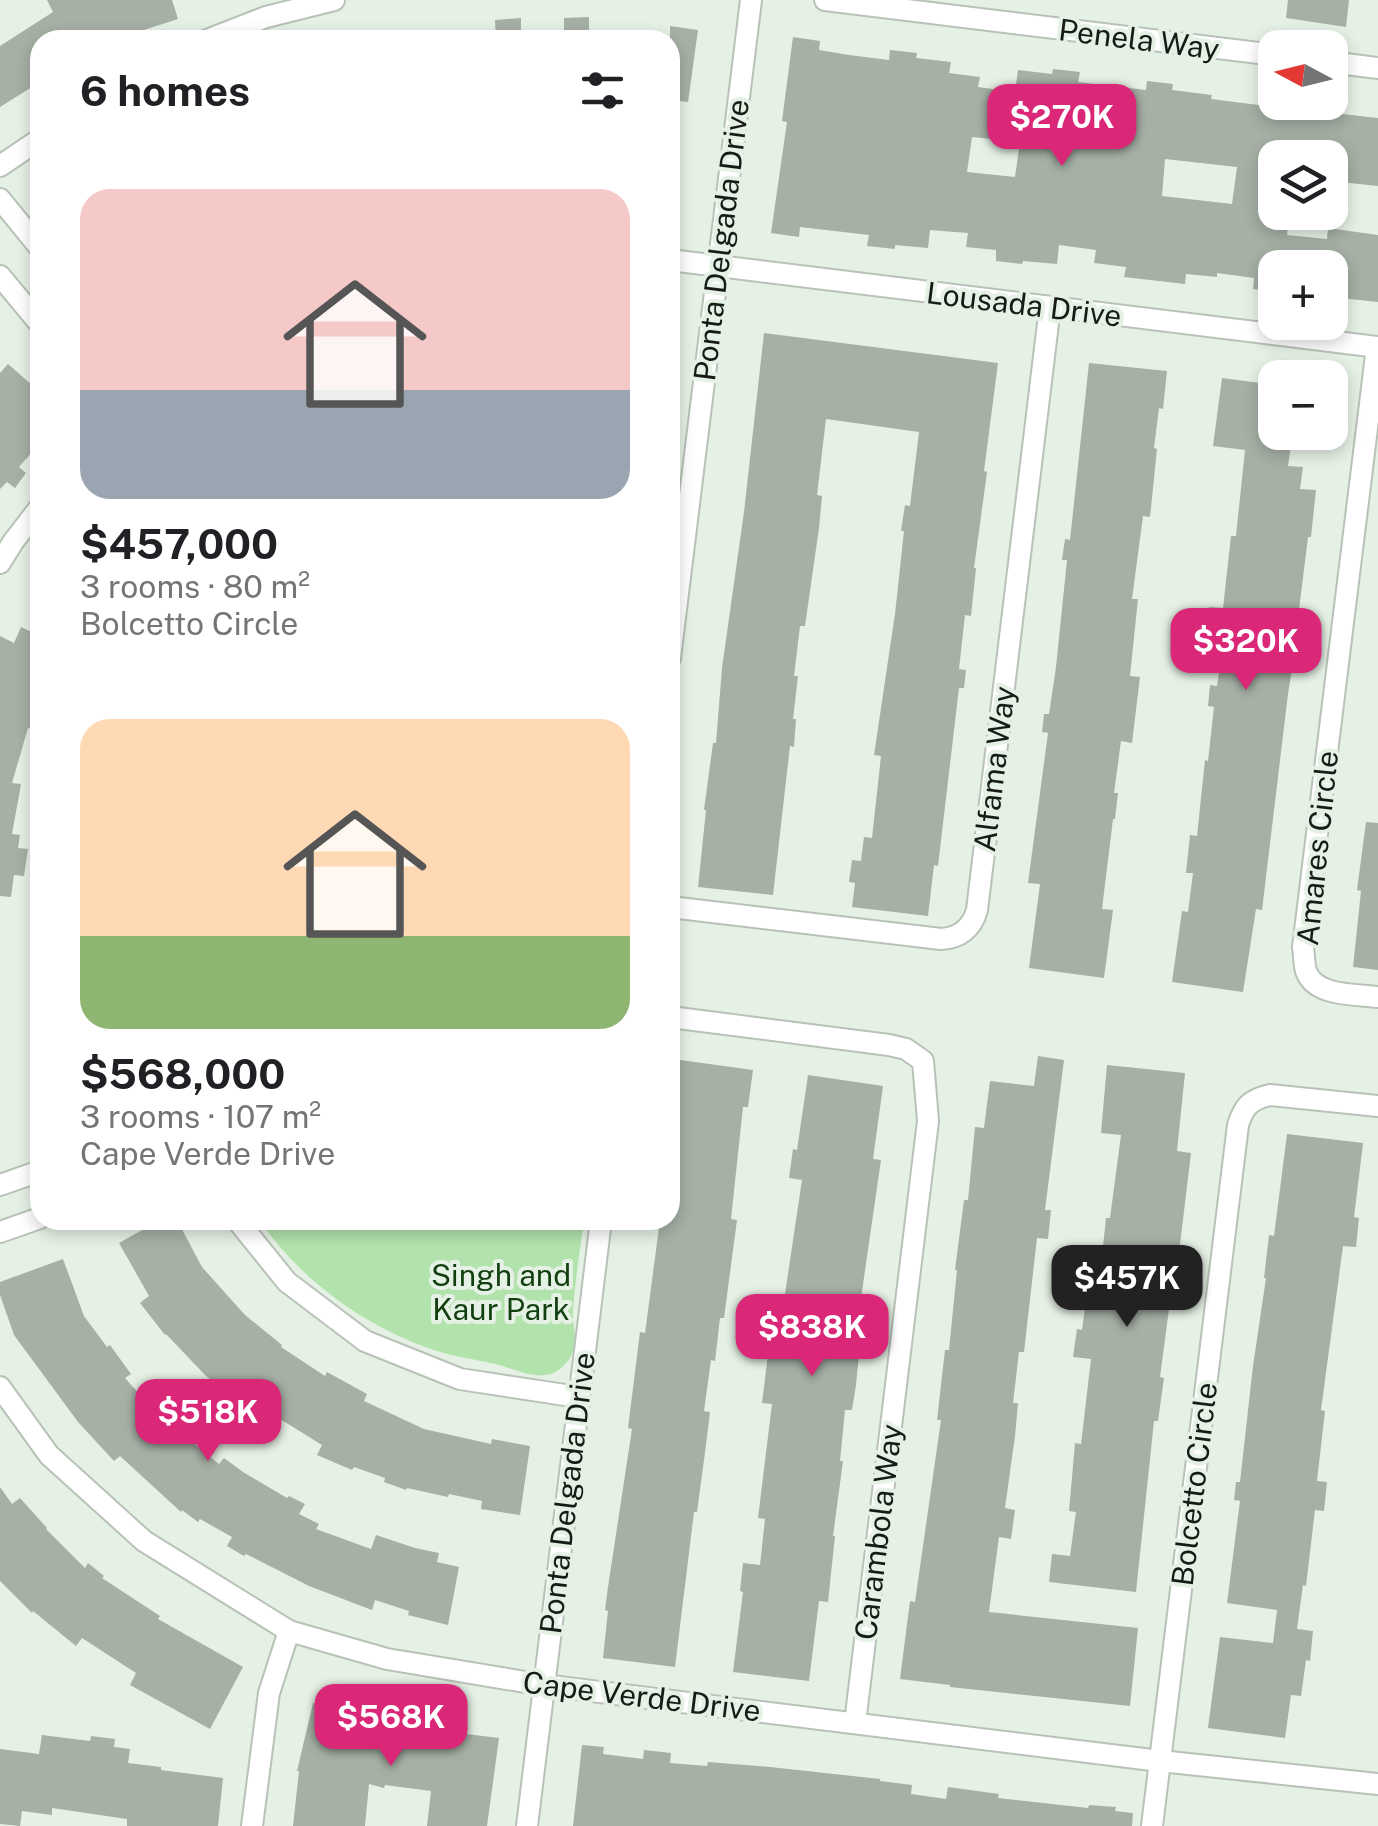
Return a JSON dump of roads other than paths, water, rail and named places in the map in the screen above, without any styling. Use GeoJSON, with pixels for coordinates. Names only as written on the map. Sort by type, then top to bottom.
{"type":"FeatureCollection","features":[{"type":"Feature","properties":{"kind":"street"},"geometry":{"type":"LineString","coordinates":[[233,30],[266,17],[334,0]]}},
{"type":"Feature","properties":{"kind":"street","name":"Ponta Delgada Drive"},"geometry":{"type":"LineString","coordinates":[[680,527],[751,0]]}},
{"type":"Feature","properties":{"kind":"street","name":"Penela Way"},"geometry":{"type":"LineString","coordinates":[[825,0],[1258,53]]}},
{"type":"Feature","properties":{"kind":"street"},"geometry":{"type":"LineString","coordinates":[[1348,64],[1378,68]]}},
{"type":"Feature","properties":{"kind":"street"},"geometry":{"type":"LineString","coordinates":[[0,166],[30,145]]}},
{"type":"Feature","properties":{"kind":"street"},"geometry":{"type":"LineString","coordinates":[[0,199],[30,236]]}},
{"type":"Feature","properties":{"kind":"street","name":"Lousada Drive"},"geometry":{"type":"LineString","coordinates":[[680,261],[1377,347]]}},
{"type":"Feature","properties":{"kind":"street"},"geometry":{"type":"LineString","coordinates":[[0,276],[30,312]]}},
{"type":"Feature","properties":{"kind":"street","name":"Alfama Way"},"geometry":{"type":"LineString","coordinates":[[680,909],[941,939],[963,933],[975,919],[1050,307]]}},
{"type":"Feature","properties":{"kind":"street","name":"Amares Circle"},"geometry":{"type":"LineString","coordinates":[[1377,347],[1303,946],[1306,972],[1316,986],[1378,997]]}},
{"type":"Feature","properties":{"kind":"street"},"geometry":{"type":"LineString","coordinates":[[0,563],[30,520]]}},
{"type":"Feature","properties":{"kind":"street","name":"Carambola Way"},"geometry":{"type":"LineString","coordinates":[[680,1018],[889,1046],[906,1050],[922,1062],[928,1122],[855,1723]]}},
{"type":"Feature","properties":{"kind":"street","name":"Bolcetto Circle"},"geometry":{"type":"LineString","coordinates":[[1152,1826],[1238,1125],[1244,1108],[1255,1099],[1270,1095],[1378,1106]]}},
{"type":"Feature","properties":{"kind":"street"},"geometry":{"type":"LineString","coordinates":[[0,1185],[30,1174]]}},
{"type":"Feature","properties":{"kind":"street"},"geometry":{"type":"LineString","coordinates":[[0,1232],[30,1222]]}},
{"type":"Feature","properties":{"kind":"street"},"geometry":{"type":"LineString","coordinates":[[245,1230],[287,1282],[364,1340],[460,1379],[578,1397]]}},
{"type":"Feature","properties":{"kind":"street","name":"Ponta Delgada Drive"},"geometry":{"type":"LineString","coordinates":[[527,1826],[600,1230]]}},
{"type":"Feature","properties":{"kind":"street","name":"Cape Verde Drive"},"geometry":{"type":"LineString","coordinates":[[0,1387],[50,1456],[144,1541],[289,1631],[387,1659],[544,1685],[1378,1784]]}},
{"type":"Feature","properties":{"kind":"street"},"geometry":{"type":"LineString","coordinates":[[252,1826],[269,1694],[289,1631]]}},
{"type":"Feature","properties":{"kind":"park label","name":"Singh and Kaur Park"},"geometry":{"type":"Point","coordinates":[501,1292]}}]}
